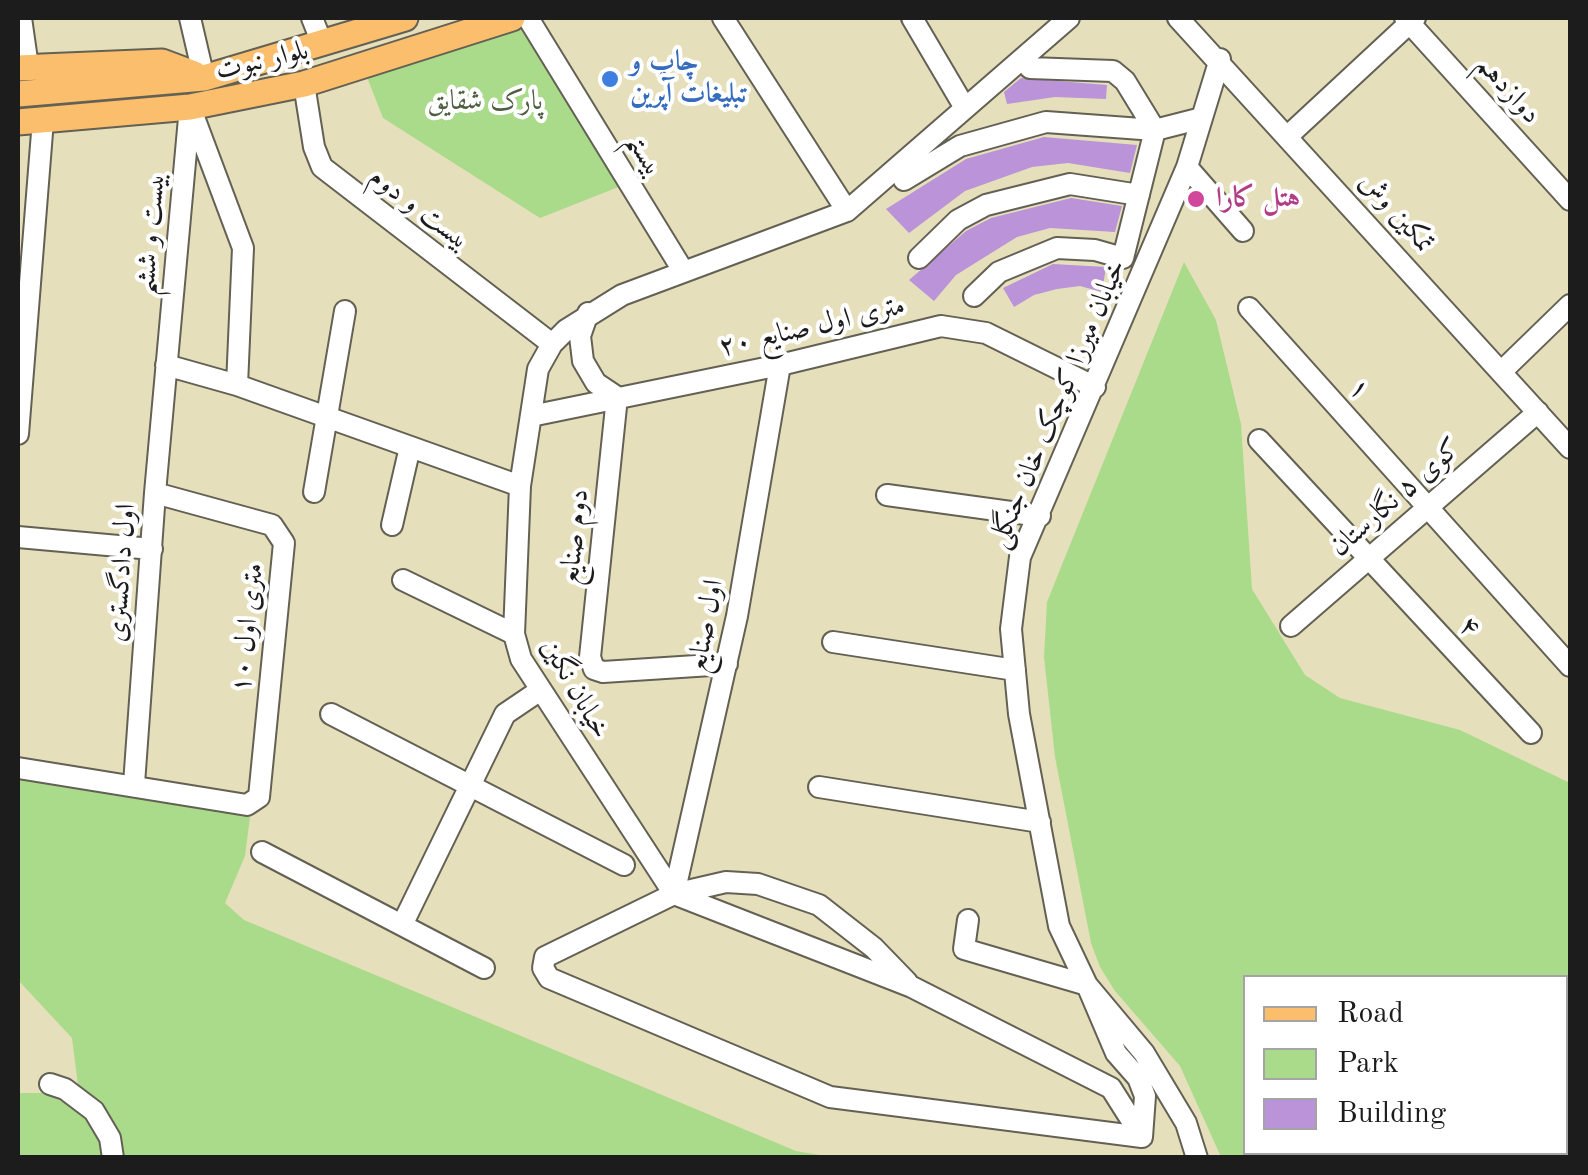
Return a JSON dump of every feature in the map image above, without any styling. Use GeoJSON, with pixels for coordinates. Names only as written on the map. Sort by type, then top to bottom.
{"type":"FeatureCollection","features":[{"type":"Feature","properties":{"kind":"main road","name":"بلوار نبوت"},"geometry":{"type":"LineString","coordinates":[[18,94],[204,78],[405,18]]}},
{"type":"Feature","properties":{"kind":"main road","name":"بلوار نبوت"},"geometry":{"type":"LineString","coordinates":[[30,121],[190,108],[304,84],[512,18]]}},
{"type":"Feature","properties":{"kind":"main road"},"geometry":{"type":"LineString","coordinates":[[22,67],[162,62],[204,78]]}},
{"type":"Feature","properties":{"kind":"street"},"geometry":{"type":"LineString","coordinates":[[21,18],[22,67]]}},
{"type":"Feature","properties":{"kind":"street"},"geometry":{"type":"LineString","coordinates":[[190,18],[204,78]]}},
{"type":"Feature","properties":{"kind":"street"},"geometry":{"type":"LineString","coordinates":[[312,18],[322,44]]}},
{"type":"Feature","properties":{"kind":"street","name":"بیستم"},"geometry":{"type":"LineString","coordinates":[[528,18],[682,269]]}},
{"type":"Feature","properties":{"kind":"street"},"geometry":{"type":"LineString","coordinates":[[723,18],[847,211]]}},
{"type":"Feature","properties":{"kind":"street"},"geometry":{"type":"LineString","coordinates":[[912,18],[965,108]]}},
{"type":"Feature","properties":{"kind":"street","name":"خیابان نگین"},"geometry":{"type":"LineString","coordinates":[[674,894],[539,692],[514,634],[520,486],[538,369],[552,344],[588,312],[682,269],[847,211],[1069,18]]}},
{"type":"Feature","properties":{"kind":"street","name":"تمکین وش"},"geometry":{"type":"LineString","coordinates":[[1178,18],[1220,58],[1570,448]]}},
{"type":"Feature","properties":{"kind":"street"},"geometry":{"type":"LineString","coordinates":[[1288,135],[1410,19]]}},
{"type":"Feature","properties":{"kind":"street","name":"دوازدهم"},"geometry":{"type":"LineString","coordinates":[[1410,19],[1570,200]]}},
{"type":"Feature","properties":{"kind":"street","name":"خیابان میرزا کوچک خان جنگلی"},"geometry":{"type":"LineString","coordinates":[[1198,1158],[1186,1123],[1144,1053],[1087,985],[1060,926],[1014,670],[1011,628],[1020,557],[1187,167],[1220,58]]}},
{"type":"Feature","properties":{"kind":"street"},"geometry":{"type":"LineString","coordinates":[[974,296],[999,272],[1058,248],[1123,258],[1155,130],[1125,81],[1113,71],[1030,68]]}},
{"type":"Feature","properties":{"kind":"street","name":"بیست و دوم"},"geometry":{"type":"LineString","coordinates":[[304,84],[314,147],[322,167],[552,344]]}},
{"type":"Feature","properties":{"kind":"street"},"geometry":{"type":"LineString","coordinates":[[190,108],[243,248],[237,386]]}},
{"type":"Feature","properties":{"kind":"street","name":"بیست و ششم"},"geometry":{"type":"LineString","coordinates":[[166,366],[190,108]]}},
{"type":"Feature","properties":{"kind":"street"},"geometry":{"type":"LineString","coordinates":[[904,180],[960,146],[1046,122],[1155,130],[1202,118]]}},
{"type":"Feature","properties":{"kind":"street"},"geometry":{"type":"LineString","coordinates":[[18,434],[30,121]]}},
{"type":"Feature","properties":{"kind":"street"},"geometry":{"type":"LineString","coordinates":[[1187,167],[1243,232]]}},
{"type":"Feature","properties":{"kind":"street"},"geometry":{"type":"LineString","coordinates":[[920,258],[958,220],[986,205],[1070,184],[1139,195]]}},
{"type":"Feature","properties":{"kind":"street"},"geometry":{"type":"LineString","coordinates":[[1501,372],[1570,304]]}},
{"type":"Feature","properties":{"kind":"street","name":"۱"},"geometry":{"type":"LineString","coordinates":[[1249,308],[1570,666]]}},
{"type":"Feature","properties":{"kind":"street"},"geometry":{"type":"LineString","coordinates":[[314,492],[345,311]]}},
{"type":"Feature","properties":{"kind":"street"},"geometry":{"type":"LineString","coordinates":[[588,312],[580,336],[583,362],[596,384],[617,398]]}},
{"type":"Feature","properties":{"kind":"street","name":"۲۰ متری اول صنایع"},"geometry":{"type":"LineString","coordinates":[[531,416],[780,366],[919,329],[962,326],[986,333],[1095,387]]}},
{"type":"Feature","properties":{"kind":"street"},"geometry":{"type":"LineString","coordinates":[[166,366],[237,386],[520,486]]}},
{"type":"Feature","properties":{"kind":"street","name":"اول دادگستری"},"geometry":{"type":"LineString","coordinates":[[134,784],[166,366]]}},
{"type":"Feature","properties":{"kind":"street","name":"اول صنایع"},"geometry":{"type":"LineString","coordinates":[[674,894],[727,664],[780,366]]}},
{"type":"Feature","properties":{"kind":"street","name":"دوم صنایع"},"geometry":{"type":"LineString","coordinates":[[617,398],[590,657],[594,668],[603,672],[727,664]]}},
{"type":"Feature","properties":{"kind":"street","name":"کوی ۵ نگارستان"},"geometry":{"type":"LineString","coordinates":[[1291,626],[1538,412]]}},
{"type":"Feature","properties":{"kind":"street","name":"۴"},"geometry":{"type":"LineString","coordinates":[[1259,440],[1531,733]]}},
{"type":"Feature","properties":{"kind":"street"},"geometry":{"type":"LineString","coordinates":[[392,525],[410,447]]}},
{"type":"Feature","properties":{"kind":"street","name":"۱۰ متری اول"},"geometry":{"type":"LineString","coordinates":[[134,784],[247,805],[259,797],[284,543],[272,525],[154,493]]}},
{"type":"Feature","properties":{"kind":"street"},"geometry":{"type":"LineString","coordinates":[[886,496],[1040,516]]}},
{"type":"Feature","properties":{"kind":"street"},"geometry":{"type":"LineString","coordinates":[[18,538],[152,549]]}},
{"type":"Feature","properties":{"kind":"street"},"geometry":{"type":"LineString","coordinates":[[403,580],[514,634]]}},
{"type":"Feature","properties":{"kind":"street"},"geometry":{"type":"LineString","coordinates":[[833,642],[1014,670]]}},
{"type":"Feature","properties":{"kind":"street"},"geometry":{"type":"LineString","coordinates":[[402,923],[505,714],[539,692]]}},
{"type":"Feature","properties":{"kind":"street"},"geometry":{"type":"LineString","coordinates":[[331,714],[624,866]]}},
{"type":"Feature","properties":{"kind":"street"},"geometry":{"type":"LineString","coordinates":[[18,768],[134,784]]}},
{"type":"Feature","properties":{"kind":"street"},"geometry":{"type":"LineString","coordinates":[[819,787],[1040,822]]}},
{"type":"Feature","properties":{"kind":"street"},"geometry":{"type":"LineString","coordinates":[[262,852],[484,968]]}},
{"type":"Feature","properties":{"kind":"street"},"geometry":{"type":"LineString","coordinates":[[912,987],[846,925],[793,893],[726,882],[674,894],[545,956],[543,968],[550,978],[830,1097],[1142,1137]]}},
{"type":"Feature","properties":{"kind":"street"},"geometry":{"type":"LineString","coordinates":[[674,894],[912,987],[1112,1088],[1142,1137]]}},
{"type":"Feature","properties":{"kind":"street"},"geometry":{"type":"LineString","coordinates":[[968,920],[964,949],[1087,985],[1116,1052],[1138,1078],[1145,1096],[1142,1137]]}},
{"type":"Feature","properties":{"kind":"street"},"geometry":{"type":"LineString","coordinates":[[50,1084],[66,1089],[94,1111],[110,1138],[113,1158]]}},
{"type":"Feature","properties":{"kind":"green space","name":"پارک شقایق"},"geometry":{"type":"Polygon","coordinates":[[[516,21],[621,186],[540,218],[383,118],[363,67],[516,21]]]}},
{"type":"Feature","properties":{"kind":"green space"},"geometry":{"type":"Polygon","coordinates":[[[1184,262],[1216,320],[1241,424],[1252,589],[1305,675],[1340,698],[1460,730],[1570,783],[1568,1038],[1568,975],[1243,975],[1243,1155],[1539,1157],[1221,1157],[1180,1066],[1115,991],[1091,943],[1055,757],[1044,657],[1047,602],[1184,262]]]}},
{"type":"Feature","properties":{"kind":"green space"},"geometry":{"type":"Polygon","coordinates":[[[18,776],[250,817],[245,856],[225,903],[244,920],[796,1151],[831,1157],[118,1157],[79,1093],[72,1038],[18,980],[18,776]]]}},
{"type":"Feature","properties":{"kind":"green space"},"geometry":{"type":"Polygon","coordinates":[[[18,1093],[42,1093],[86,1111],[100,1133],[104,1157],[18,1157],[18,1093]]]}},
{"type":"Feature","properties":{"kind":"building"},"geometry":{"type":"Polygon","coordinates":[[[1021,78],[1107,85],[1106,99],[1055,97],[1007,104],[1004,92],[1021,78]]]}},
{"type":"Feature","properties":{"kind":"building"},"geometry":{"type":"Polygon","coordinates":[[[1044,137],[1137,145],[1130,173],[1068,163],[1032,167],[965,191],[909,233],[886,209],[966,159],[1044,137]]]}},
{"type":"Feature","properties":{"kind":"building"},"geometry":{"type":"Polygon","coordinates":[[[1071,198],[1122,206],[1115,232],[1050,228],[1017,237],[956,275],[934,301],[909,280],[966,231],[991,218],[1071,198]]]}},
{"type":"Feature","properties":{"kind":"building"},"geometry":{"type":"Polygon","coordinates":[[[1053,264],[1106,267],[1102,292],[1080,286],[1057,289],[1034,295],[1014,307],[1003,288],[1053,264]]]}},
{"type":"Feature","properties":{"kind":"place","name":"چاپ و تبلیغات آپرین"},"geometry":{"type":"Point","coordinates":[610,79]}},
{"type":"Feature","properties":{"kind":"place","name":"هتل کارا"},"geometry":{"type":"Point","coordinates":[1196,199]}}]}
